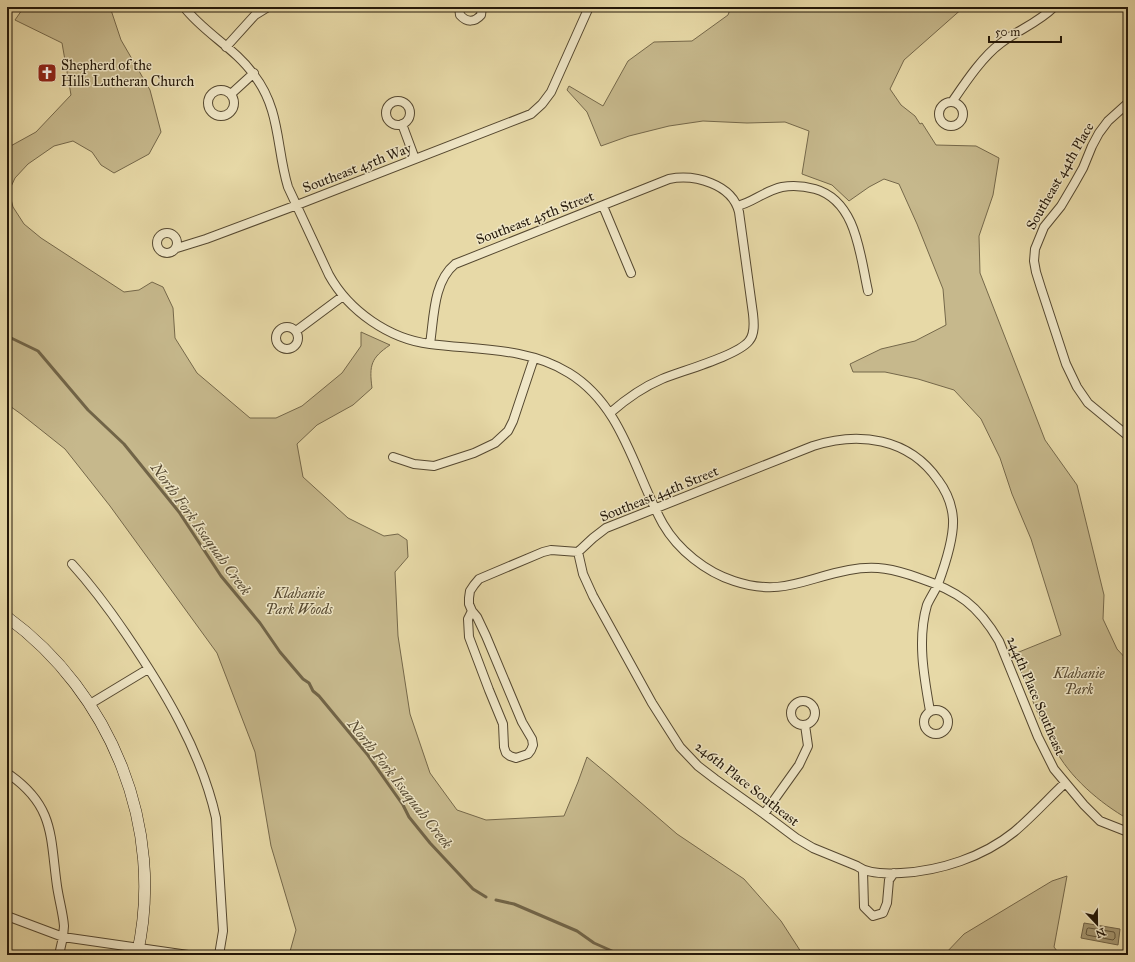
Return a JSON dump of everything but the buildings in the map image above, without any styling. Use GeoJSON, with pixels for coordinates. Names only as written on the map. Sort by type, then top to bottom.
{"type":"FeatureCollection","features":[{"type":"Feature","properties":{"kind":"street","name":"244th Place Southeast"},"geometry":{"type":"LineString","coordinates":[[184,7],[193,18],[254,73],[262,86],[272,106],[288,187],[335,286],[356,309],[374,323],[404,338],[430,344],[513,353],[554,365],[569,373],[592,391],[610,413],[628,446],[655,509],[672,537],[693,558],[721,575],[747,585],[774,588],[792,586],[849,570],[877,567],[904,572],[938,584],[960,595],[973,607],[991,628],[999,641],[1054,769],[1065,783],[1100,820],[1128,832]]}},
{"type":"Feature","properties":{"kind":"street"},"geometry":{"type":"LineString","coordinates":[[226,47],[255,15],[268,7]]}},
{"type":"Feature","properties":{"kind":"street"},"geometry":{"type":"LineString","coordinates":[[459,7],[460,16],[471,21],[475,20],[481,15],[482,7]]}},
{"type":"Feature","properties":{"kind":"street","name":"Southeast 45th Way"},"geometry":{"type":"LineString","coordinates":[[177,248],[206,239],[297,205],[524,117],[537,110],[551,92],[589,7]]}},
{"type":"Feature","properties":{"kind":"street"},"geometry":{"type":"LineString","coordinates":[[952,102],[972,75],[1000,44],[1033,24],[1054,7]]}},
{"type":"Feature","properties":{"kind":"street"},"geometry":{"type":"LineString","coordinates":[[231,94],[254,73]]}},
{"type":"Feature","properties":{"kind":"street","name":"Southeast 44th Place"},"geometry":{"type":"LineString","coordinates":[[1128,103],[1108,121],[1099,133],[1074,184],[1061,206],[1044,227],[1035,249],[1034,260],[1036,272],[1066,364],[1076,387],[1088,403],[1128,436]]}},
{"type":"Feature","properties":{"kind":"street"},"geometry":{"type":"LineString","coordinates":[[402,124],[416,159]]}},
{"type":"Feature","properties":{"kind":"street","name":"Southeast 45th Street"},"geometry":{"type":"LineString","coordinates":[[430,344],[440,285],[445,274],[455,264],[669,179],[679,177],[708,181],[727,193],[737,206]]}},
{"type":"Feature","properties":{"kind":"street"},"geometry":{"type":"LineString","coordinates":[[610,413],[645,387],[734,352],[749,341],[754,329],[753,314],[737,206],[744,205],[767,192],[784,187],[808,187],[820,191],[830,197],[840,205],[850,219],[868,291]]}},
{"type":"Feature","properties":{"kind":"street"},"geometry":{"type":"LineString","coordinates":[[603,206],[631,272]]}},
{"type":"Feature","properties":{"kind":"street"},"geometry":{"type":"LineString","coordinates":[[296,331],[343,296]]}},
{"type":"Feature","properties":{"kind":"street"},"geometry":{"type":"LineString","coordinates":[[394,457],[414,464],[434,466],[468,455],[495,443],[508,431],[513,421],[534,358]]}},
{"type":"Feature","properties":{"kind":"street","name":"Southeast 44th Street"},"geometry":{"type":"LineString","coordinates":[[578,552],[606,528],[799,451],[826,442],[842,439],[869,439],[905,450],[923,462],[941,484],[948,495],[953,520],[949,548],[938,584],[928,604],[923,629],[924,674],[930,711]]}},
{"type":"Feature","properties":{"kind":"street"},"geometry":{"type":"LineString","coordinates":[[472,611],[468,619],[469,637],[503,724],[504,747],[506,753],[516,758],[528,754],[533,745],[532,739],[522,722],[477,617],[472,611],[469,598],[474,585],[479,579],[543,552],[552,550],[578,552]]}},
{"type":"Feature","properties":{"kind":"street","name":"246th Place Southeast"},"geometry":{"type":"LineString","coordinates":[[578,552],[583,574],[590,590],[652,703],[680,747],[698,766],[715,779],[781,828],[813,848],[857,866],[863,870],[907,873],[942,867],[968,859],[1013,832],[1065,783]]}},
{"type":"Feature","properties":{"kind":"street"},"geometry":{"type":"LineString","coordinates":[[72,564],[86,579],[105,604],[171,705],[199,764],[213,801],[218,837],[223,931],[219,955]]}},
{"type":"Feature","properties":{"kind":"street"},"geometry":{"type":"LineString","coordinates":[[7,617],[19,625],[52,655],[66,671],[90,704],[98,718],[116,753],[128,781],[141,838],[145,875],[144,907],[138,951]]}},
{"type":"Feature","properties":{"kind":"street"},"geometry":{"type":"LineString","coordinates":[[90,704],[148,669]]}},
{"type":"Feature","properties":{"kind":"street"},"geometry":{"type":"LineString","coordinates":[[764,814],[799,765],[808,746],[805,725]]}},
{"type":"Feature","properties":{"kind":"street"},"geometry":{"type":"LineString","coordinates":[[10,775],[30,792],[40,804],[46,816],[63,914],[63,937],[59,955]]}},
{"type":"Feature","properties":{"kind":"street"},"geometry":{"type":"LineString","coordinates":[[863,870],[864,907],[873,916],[883,913],[887,903],[889,880],[894,873]]}},
{"type":"Feature","properties":{"kind":"street"},"geometry":{"type":"LineString","coordinates":[[7,916],[63,937],[138,951],[188,955]]}},
{"type":"Feature","properties":{"kind":"green space","name":"Klahanie Park Woods"},"geometry":{"type":"Polygon","coordinates":[[[24,7],[110,7],[121,40],[150,90],[161,132],[149,154],[114,173],[101,165],[92,152],[73,141],[54,146],[28,164],[15,178],[9,191],[13,207],[24,224],[41,238],[124,292],[139,290],[152,282],[163,287],[173,308],[175,338],[197,373],[250,418],[276,418],[302,406],[342,373],[361,346],[361,332],[390,345],[375,358],[371,368],[372,388],[353,405],[317,425],[297,444],[303,477],[348,518],[384,536],[398,534],[407,540],[408,557],[395,572],[398,636],[410,714],[430,773],[457,810],[486,820],[564,816],[587,757],[677,834],[744,879],[781,921],[803,955],[289,955],[296,930],[271,846],[255,752],[217,653],[110,506],[65,449],[7,404],[7,148],[36,132],[71,95],[62,43],[15,20],[24,7]]]}},
{"type":"Feature","properties":{"kind":"green space","name":"Klahanie Park"},"geometry":{"type":"Polygon","coordinates":[[[731,7],[964,7],[904,60],[890,89],[901,105],[915,116],[920,124],[922,123],[936,145],[976,146],[999,158],[993,195],[979,236],[980,273],[1045,440],[1077,485],[1104,595],[1103,619],[1117,649],[1128,661],[1128,819],[1117,813],[1096,797],[1077,779],[1060,758],[1043,725],[1014,654],[1061,635],[1031,539],[1012,494],[1000,458],[981,419],[954,390],[918,379],[885,372],[853,372],[850,364],[881,349],[915,341],[946,325],[943,289],[899,184],[884,179],[869,187],[849,201],[832,185],[802,174],[809,131],[785,122],[747,123],[703,121],[669,126],[629,136],[601,146],[587,112],[567,90],[569,86],[603,106],[628,61],[654,42],[692,41],[728,15],[731,7]]]}},
{"type":"Feature","properties":{"kind":"green space"},"geometry":{"type":"Polygon","coordinates":[[[1067,876],[1054,947],[1060,955],[944,955],[964,934],[1052,881],[1067,876]]]}},
{"type":"Feature","properties":{"kind":"water"},"geometry":{"type":"Polygon","coordinates":[[[1084,923],[1120,929],[1118,945],[1081,938],[1084,923]]]}},
{"type":"Feature","properties":{"kind":"waterway","name":"North Fork Issaquah Creek"},"geometry":{"type":"LineString","coordinates":[[7,336],[38,351],[88,410],[124,444],[179,512],[221,576],[260,623],[280,652],[303,679],[309,683],[313,691],[319,696],[367,754],[403,805],[409,817],[430,843],[473,889],[486,897]]}},
{"type":"Feature","properties":{"kind":"waterway","name":"North Fork Issaquah Creek"},"geometry":{"type":"LineString","coordinates":[[496,900],[514,904],[577,931],[594,943],[621,955]]}},
{"type":"Feature","properties":{"kind":"place","name":"Shepherd of the Hills Lutheran Church"},"geometry":{"type":"Point","coordinates":[47,73]}}]}
